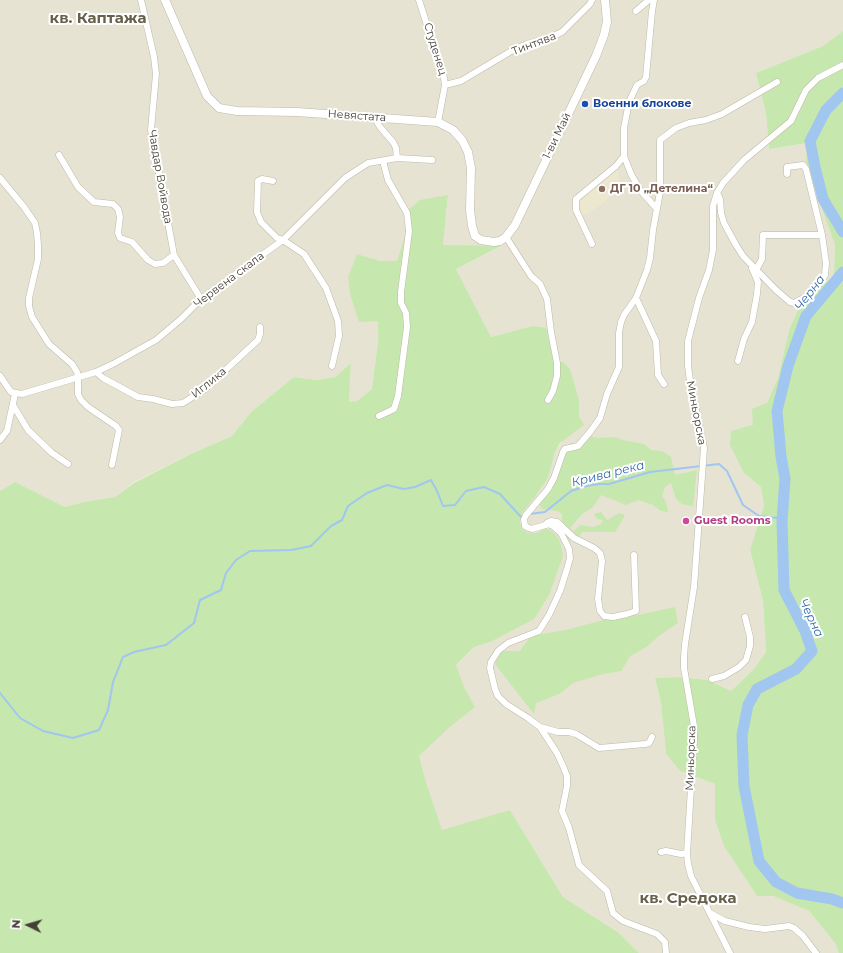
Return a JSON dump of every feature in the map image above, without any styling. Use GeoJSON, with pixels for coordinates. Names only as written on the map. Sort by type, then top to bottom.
{"type":"FeatureCollection","features":[{"type":"Feature","properties":{"kind":"street","name":"Чавдар Войвода"},"geometry":{"type":"LineString","coordinates":[[141,0],[154,57],[156,74],[151,130],[174,255],[201,299]]}},
{"type":"Feature","properties":{"kind":"street","name":"Невястата"},"geometry":{"type":"LineString","coordinates":[[165,0],[202,84],[208,96],[219,108],[237,111],[297,112],[438,122],[453,130],[462,140],[468,152],[471,168],[470,210],[475,236],[481,240],[494,242],[500,241],[506,237]]}},
{"type":"Feature","properties":{"kind":"street","name":"Студенец"},"geometry":{"type":"LineString","coordinates":[[419,0],[444,78],[445,85],[438,122]]}},
{"type":"Feature","properties":{"kind":"street","name":"Тинтява"},"geometry":{"type":"LineString","coordinates":[[445,85],[461,80],[520,47],[562,32],[590,4],[592,0]]}},
{"type":"Feature","properties":{"kind":"street","name":"1-ви Май"},"geometry":{"type":"LineString","coordinates":[[506,237],[515,225],[596,56],[607,22],[605,0]]}},
{"type":"Feature","properties":{"kind":"street"},"geometry":{"type":"LineString","coordinates":[[636,11],[649,0]]}},
{"type":"Feature","properties":{"kind":"street"},"geometry":{"type":"LineString","coordinates":[[654,0],[646,77],[644,81],[637,85],[629,102],[624,128],[624,156],[631,174],[640,190],[656,208]]}},
{"type":"Feature","properties":{"kind":"street","name":"Миньорска"},"geometry":{"type":"LineString","coordinates":[[730,953],[691,876],[687,853],[694,726],[684,668],[684,657],[694,586],[704,459],[702,438],[690,380],[688,353],[690,335],[709,270],[713,250],[713,206],[717,193],[723,183],[744,160],[791,121],[806,90],[818,78],[843,65]]}},
{"type":"Feature","properties":{"kind":"street"},"geometry":{"type":"LineString","coordinates":[[634,555],[636,611],[613,617],[604,616],[600,611],[598,599],[602,561],[600,553],[569,534],[558,522],[551,521],[532,529],[525,526],[524,519],[548,489],[554,478],[565,449],[578,446],[600,418],[607,394],[620,367],[619,333],[621,322],[636,298],[647,270],[656,208],[660,192],[660,140],[676,128],[722,114],[776,82]]}},
{"type":"Feature","properties":{"kind":"street"},"geometry":{"type":"LineString","coordinates":[[376,117],[380,127],[393,142],[396,148],[397,158]]}},
{"type":"Feature","properties":{"kind":"street"},"geometry":{"type":"LineString","coordinates":[[59,155],[78,187],[94,202],[113,204],[118,209],[120,217],[118,233],[120,238],[132,242],[148,260],[155,264],[162,263],[174,255]]}},
{"type":"Feature","properties":{"kind":"street"},"geometry":{"type":"LineString","coordinates":[[592,244],[576,210],[576,199],[616,166],[624,156]]}},
{"type":"Feature","properties":{"kind":"street","name":"Червена скала"},"geometry":{"type":"LineString","coordinates":[[15,394],[22,394],[96,372],[156,340],[201,299],[283,240],[345,178],[368,164],[397,158],[432,160]]}},
{"type":"Feature","properties":{"kind":"street"},"geometry":{"type":"LineString","coordinates":[[379,416],[394,409],[398,396],[407,327],[406,313],[401,303],[401,292],[410,231],[407,213],[388,180],[383,161]]}},
{"type":"Feature","properties":{"kind":"street"},"geometry":{"type":"LineString","coordinates":[[717,193],[720,199],[721,213],[724,223],[736,245],[756,270],[790,302],[794,303],[806,297],[816,288],[827,268],[822,235],[806,169],[802,165],[787,167],[787,174]]}},
{"type":"Feature","properties":{"kind":"street"},"geometry":{"type":"LineString","coordinates":[[0,178],[24,207],[37,232],[38,259],[28,306],[32,317],[49,344],[72,364],[77,372],[78,394],[81,400],[88,407],[116,426],[118,430],[112,465]]}},
{"type":"Feature","properties":{"kind":"street"},"geometry":{"type":"LineString","coordinates":[[273,181],[262,179],[258,181],[257,212],[261,222],[277,238],[283,240],[304,254],[326,288],[338,321],[339,336],[332,366]]}},
{"type":"Feature","properties":{"kind":"street"},"geometry":{"type":"LineString","coordinates":[[756,270],[762,259],[763,235],[822,235]]}},
{"type":"Feature","properties":{"kind":"street"},"geometry":{"type":"LineString","coordinates":[[506,237],[531,276],[540,284],[547,299],[557,363],[557,376],[548,400]]}},
{"type":"Feature","properties":{"kind":"street"},"geometry":{"type":"LineString","coordinates":[[738,362],[744,339],[752,322],[758,287],[757,278],[750,263]]}},
{"type":"Feature","properties":{"kind":"street"},"geometry":{"type":"LineString","coordinates":[[636,298],[656,341],[658,375],[664,384]]}},
{"type":"Feature","properties":{"kind":"street","name":"Иглика"},"geometry":{"type":"LineString","coordinates":[[96,372],[103,378],[138,397],[172,404],[183,403],[205,389],[258,340],[260,327]]}},
{"type":"Feature","properties":{"kind":"street"},"geometry":{"type":"LineString","coordinates":[[0,376],[11,392],[15,394],[7,431],[0,440]]}},
{"type":"Feature","properties":{"kind":"street"},"geometry":{"type":"LineString","coordinates":[[13,405],[28,430],[52,453],[68,464]]}},
{"type":"Feature","properties":{"kind":"street"},"geometry":{"type":"LineString","coordinates":[[546,524],[553,526],[561,533],[569,549],[570,558],[560,591],[549,615],[539,631],[508,643],[498,651],[491,662],[490,668],[495,689],[498,696],[506,704],[540,727],[557,753],[567,776],[567,786],[562,811],[569,828],[579,865],[607,891],[613,913],[623,921],[657,934],[665,942],[666,953]]}},
{"type":"Feature","properties":{"kind":"street"},"geometry":{"type":"LineString","coordinates":[[712,679],[728,673],[743,664],[746,660],[750,646],[750,636],[745,617]]}},
{"type":"Feature","properties":{"kind":"street"},"geometry":{"type":"LineString","coordinates":[[540,727],[558,732],[569,732],[576,734],[599,748],[645,744],[649,743],[652,737]]}},
{"type":"Feature","properties":{"kind":"street"},"geometry":{"type":"LineString","coordinates":[[661,852],[666,851],[681,854],[687,853]]}},
{"type":"Feature","properties":{"kind":"street"},"geometry":{"type":"LineString","coordinates":[[710,913],[725,921],[749,927],[765,929],[789,926],[794,928],[803,936],[816,953]]}},
{"type":"Feature","properties":{"kind":"shaded area"},"geometry":{"type":"Polygon","coordinates":[[[0,0],[843,0],[843,31],[823,46],[756,73],[766,113],[769,149],[807,143],[806,161],[835,245],[834,276],[802,301],[789,330],[778,378],[767,403],[753,425],[744,473],[761,487],[764,506],[750,551],[763,601],[766,652],[753,670],[731,691],[708,680],[679,677],[655,678],[661,703],[666,754],[680,771],[715,784],[715,820],[724,845],[757,896],[773,896],[809,911],[835,943],[839,953],[639,953],[619,933],[563,897],[510,810],[442,831],[419,756],[474,707],[456,665],[474,647],[490,642],[537,533],[528,533],[522,529],[520,522],[522,513],[548,478],[555,452],[579,417],[579,401],[532,326],[491,337],[456,269],[500,247],[443,245],[448,196],[437,198],[405,213],[405,235],[397,262],[381,261],[357,254],[348,276],[378,321],[378,342],[372,389],[357,401],[349,403],[351,363],[335,377],[317,380],[294,377],[251,412],[232,436],[134,482],[115,497],[65,507],[15,482],[0,491],[0,0]]]}},
{"type":"Feature","properties":{"kind":"shaded area","name":"ДГ 10 „Детелина“"},"geometry":{"type":"Polygon","coordinates":[[[617,163],[619,187],[605,202],[588,214],[582,214],[577,198],[617,163]]]}},
{"type":"Feature","properties":{"kind":"green space"},"geometry":{"type":"Polygon","coordinates":[[[843,31],[843,953],[839,953],[835,943],[809,911],[773,896],[757,896],[724,846],[715,820],[715,784],[680,771],[666,754],[661,703],[655,678],[679,677],[708,680],[731,691],[753,670],[766,652],[763,601],[750,550],[764,506],[761,487],[744,473],[730,445],[731,431],[753,425],[752,409],[767,403],[778,378],[789,330],[802,301],[834,276],[835,245],[806,161],[807,143],[769,149],[766,113],[756,73],[823,46],[843,31]]]}},
{"type":"Feature","properties":{"kind":"green space"},"geometry":{"type":"Polygon","coordinates":[[[448,195],[443,245],[501,246],[456,269],[491,337],[532,326],[546,328],[554,362],[563,362],[570,369],[579,401],[579,417],[584,425],[560,443],[555,452],[548,478],[522,513],[520,522],[522,529],[528,533],[537,533],[546,528],[554,533],[560,541],[563,556],[549,595],[534,619],[490,642],[474,647],[456,665],[465,689],[475,707],[451,726],[419,756],[442,830],[510,810],[563,897],[619,933],[639,953],[0,953],[0,491],[15,482],[65,507],[115,497],[134,483],[191,454],[232,436],[251,412],[294,377],[317,380],[335,377],[351,363],[349,402],[357,401],[372,389],[378,342],[378,321],[359,322],[350,294],[348,276],[357,254],[381,261],[397,261],[405,235],[405,213],[420,200],[448,195]]]}},
{"type":"Feature","properties":{"kind":"green space"},"geometry":{"type":"Polygon","coordinates":[[[584,435],[598,438],[615,437],[644,444],[651,450],[662,451],[671,457],[675,475],[697,470],[693,506],[682,504],[676,499],[671,483],[665,487],[662,496],[666,502],[668,512],[661,511],[653,505],[639,500],[626,505],[601,495],[592,508],[582,514],[570,528],[574,531],[580,525],[593,527],[601,524],[603,520],[597,519],[594,514],[601,512],[607,520],[619,513],[625,515],[615,532],[582,532],[576,541],[567,540],[562,521],[562,514],[558,511],[542,509],[538,502],[546,492],[566,447],[571,443],[577,444],[584,435]]]}},
{"type":"Feature","properties":{"kind":"green space"},"geometry":{"type":"Polygon","coordinates":[[[675,607],[678,623],[660,635],[645,648],[630,656],[621,671],[603,674],[573,683],[559,694],[536,703],[534,714],[495,664],[502,651],[520,651],[531,636],[566,630],[604,620],[675,607]]]}},
{"type":"Feature","properties":{"kind":"waterway","name":"Черна"},"geometry":{"type":"LineString","coordinates":[[843,93],[826,110],[810,141],[823,199],[843,232]]}},
{"type":"Feature","properties":{"kind":"waterway","name":"Черна"},"geometry":{"type":"LineString","coordinates":[[843,272],[806,316],[788,366],[777,411],[781,456],[785,479],[782,521],[784,590],[805,631],[812,651],[796,669],[757,689],[748,705],[742,735],[744,786],[759,861],[776,882],[797,893],[832,899],[843,903]]}},
{"type":"Feature","properties":{"kind":"waterway","name":"Крива река"},"geometry":{"type":"LineString","coordinates":[[529,514],[545,512],[571,491],[586,486],[609,484],[650,472],[719,464],[727,471],[743,505],[759,516],[778,518],[782,521]]}},
{"type":"Feature","properties":{"kind":"waterway","name":"Крива река"},"geometry":{"type":"LineString","coordinates":[[0,693],[20,718],[43,731],[73,738],[99,730],[108,710],[113,682],[123,657],[134,652],[166,645],[194,623],[200,600],[221,590],[226,573],[236,560],[250,551],[291,550],[311,546],[331,526],[342,520],[348,506],[367,493],[387,485],[404,489],[415,487],[431,480],[443,506],[455,505],[466,491],[484,487],[500,494],[521,517],[523,516]]}},
{"type":"Feature","properties":{"kind":"place","name":"Военни блокове"},"geometry":{"type":"Point","coordinates":[585,104]}},
{"type":"Feature","properties":{"kind":"place","name":"ДГ 10 „Детелина“"},"geometry":{"type":"Point","coordinates":[602,189]}},
{"type":"Feature","properties":{"kind":"place","name":"Guest Rooms"},"geometry":{"type":"Point","coordinates":[686,521]}},
{"type":"Feature","properties":{"kind":"district","name":"кв. Каптажа"},"geometry":{"type":"Point","coordinates":[98,19]}},
{"type":"Feature","properties":{"kind":"district","name":"кв. Средока"},"geometry":{"type":"Point","coordinates":[688,899]}}]}
